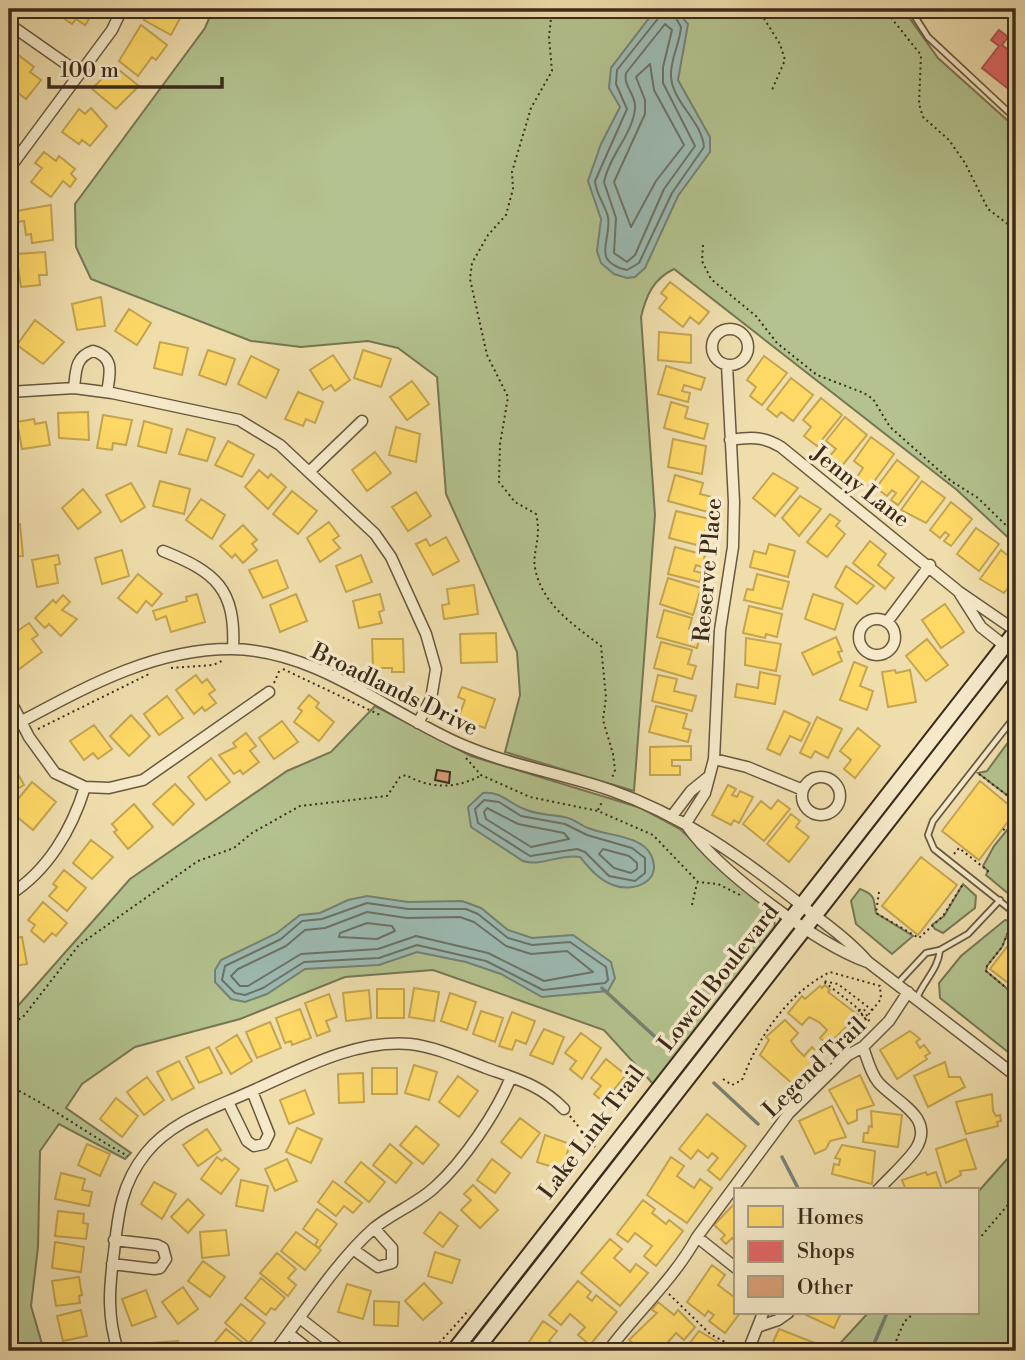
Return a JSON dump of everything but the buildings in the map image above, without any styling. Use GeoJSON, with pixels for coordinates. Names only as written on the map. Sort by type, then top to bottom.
{"type":"FeatureCollection","features":[{"type":"Feature","properties":{"kind":"main road","name":"Lowell Boulevard"},"geometry":{"type":"LineString","coordinates":[[454,1351],[1016,631]]}},
{"type":"Feature","properties":{"kind":"main road","name":"Lowell Boulevard"},"geometry":{"type":"LineString","coordinates":[[475,1351],[1016,657]]}},
{"type":"Feature","properties":{"kind":"street"},"geometry":{"type":"LineString","coordinates":[[9,169],[112,30],[122,9]]}},
{"type":"Feature","properties":{"kind":"street"},"geometry":{"type":"LineString","coordinates":[[9,24],[79,73]]}},
{"type":"Feature","properties":{"kind":"street"},"geometry":{"type":"LineString","coordinates":[[74,388],[79,359],[93,351],[106,358],[111,367],[107,392]]}},
{"type":"Feature","properties":{"kind":"street","name":"Reserve Place"},"geometry":{"type":"LineString","coordinates":[[686,823],[705,793],[713,759],[720,631],[733,547],[727,365]]}},
{"type":"Feature","properties":{"kind":"street"},"geometry":{"type":"LineString","coordinates":[[9,392],[74,388],[107,392],[239,420],[280,444],[383,544],[426,634],[436,669],[431,699],[418,723]]}},
{"type":"Feature","properties":{"kind":"street"},"geometry":{"type":"LineString","coordinates":[[309,472],[362,421]]}},
{"type":"Feature","properties":{"kind":"street","name":"Jenny Lane"},"geometry":{"type":"LineString","coordinates":[[730,440],[766,439],[781,447],[930,565],[958,591],[1016,631]]}},
{"type":"Feature","properties":{"kind":"street"},"geometry":{"type":"LineString","coordinates":[[163,551],[200,566],[223,591],[234,623],[233,649]]}},
{"type":"Feature","properties":{"kind":"street"},"geometry":{"type":"LineString","coordinates":[[887,622],[930,565]]}},
{"type":"Feature","properties":{"kind":"street","name":"Jenny Lane"},"geometry":{"type":"LineString","coordinates":[[958,591],[981,626],[1005,646]]}},
{"type":"Feature","properties":{"kind":"street","name":"Broadlands Drive"},"geometry":{"type":"LineString","coordinates":[[9,728],[138,665],[161,657],[233,649],[298,661],[333,676],[460,744],[530,768],[608,790],[686,823],[766,876],[802,905],[810,921],[841,953],[868,962]]}},
{"type":"Feature","properties":{"kind":"street"},"geometry":{"type":"LineString","coordinates":[[9,698],[27,734],[55,773],[85,787],[117,788],[143,780],[269,692]]}},
{"type":"Feature","properties":{"kind":"street"},"geometry":{"type":"LineString","coordinates":[[713,759],[747,766],[803,790]]}},
{"type":"Feature","properties":{"kind":"street","name":"Reserve Place"},"geometry":{"type":"LineString","coordinates":[[672,816],[691,791],[707,778]]}},
{"type":"Feature","properties":{"kind":"street"},"geometry":{"type":"LineString","coordinates":[[9,895],[32,876],[65,836],[85,787]]}},
{"type":"Feature","properties":{"kind":"street","name":"Broadlands Drive"},"geometry":{"type":"LineString","coordinates":[[686,823],[695,837],[758,895],[792,919],[810,921],[850,942],[868,962],[1016,1074]]}},
{"type":"Feature","properties":{"kind":"street","name":"Legend Trail"},"geometry":{"type":"LineString","coordinates":[[610,1351],[686,1257],[697,1237],[789,1113],[848,1055],[863,1046],[912,995]]}},
{"type":"Feature","properties":{"kind":"street"},"geometry":{"type":"LineString","coordinates":[[118,1351],[108,1308],[111,1264],[120,1205],[139,1162],[161,1137],[178,1125],[252,1091],[356,1049],[396,1044],[427,1047],[512,1077],[547,1091],[564,1109]]}},
{"type":"Feature","properties":{"kind":"street"},"geometry":{"type":"LineString","coordinates":[[863,1046],[877,1081],[915,1113],[922,1126],[915,1150],[880,1188]]}},
{"type":"Feature","properties":{"kind":"street"},"geometry":{"type":"LineString","coordinates":[[275,1351],[374,1228],[434,1189],[448,1174],[497,1107],[512,1077]]}},
{"type":"Feature","properties":{"kind":"street"},"geometry":{"type":"LineString","coordinates":[[228,1102],[247,1141],[254,1146],[264,1144],[269,1135],[252,1091]]}},
{"type":"Feature","properties":{"kind":"street"},"geometry":{"type":"LineString","coordinates":[[354,1250],[378,1267],[392,1263],[392,1248],[374,1228]]}},
{"type":"Feature","properties":{"kind":"street"},"geometry":{"type":"LineString","coordinates":[[697,1237],[734,1266]]}},
{"type":"Feature","properties":{"kind":"street"},"geometry":{"type":"LineString","coordinates":[[111,1264],[154,1269],[160,1268],[166,1259],[163,1248],[157,1245],[114,1240]]}},
{"type":"Feature","properties":{"kind":"street"},"geometry":{"type":"LineString","coordinates":[[748,1351],[763,1314]]}},
{"type":"Feature","properties":{"kind":"street"},"geometry":{"type":"LineString","coordinates":[[760,1326],[787,1314]]}},
{"type":"Feature","properties":{"kind":"street"},"geometry":{"type":"LineString","coordinates":[[301,1319],[342,1351]]}},
{"type":"Feature","properties":{"kind":"street"},"geometry":{"type":"LineString","coordinates":[[289,1334],[311,1351]]}},
{"type":"Feature","properties":{"kind":"lane"},"geometry":{"type":"LineString","coordinates":[[911,9],[928,37],[1016,120]]}},
{"type":"Feature","properties":{"kind":"lane"},"geometry":{"type":"LineString","coordinates":[[1008,9],[1016,23]]}},
{"type":"Feature","properties":{"kind":"lane"},"geometry":{"type":"LineString","coordinates":[[1016,715],[933,821],[928,835],[934,849],[1016,914]]}},
{"type":"Feature","properties":{"kind":"lane"},"geometry":{"type":"LineString","coordinates":[[898,984],[926,953],[940,950],[979,924],[999,901]]}},
{"type":"Feature","properties":{"kind":"lane"},"geometry":{"type":"LineString","coordinates":[[912,995],[938,966],[940,950]]}},
{"type":"Feature","properties":{"kind":"path"},"geometry":{"type":"LineString","coordinates":[[552,9],[549,37],[552,71],[531,108],[512,172],[513,189],[506,215],[488,235],[472,263],[470,279],[487,355],[508,397],[500,444],[499,482],[515,502],[536,514],[540,533],[534,566],[548,603],[601,646],[606,697],[603,720],[615,770],[598,811]]}},
{"type":"Feature","properties":{"kind":"path"},"geometry":{"type":"LineString","coordinates":[[758,9],[780,44],[785,60],[772,90]]}},
{"type":"Feature","properties":{"kind":"path"},"geometry":{"type":"LineString","coordinates":[[884,9],[921,55],[919,104],[923,117],[949,140],[965,163],[988,209],[1009,225],[1016,235]]}},
{"type":"Feature","properties":{"kind":"path"},"geometry":{"type":"LineString","coordinates":[[703,245],[702,261],[710,279],[756,316],[776,343],[817,375],[873,399],[890,427],[951,481],[978,498],[1016,535]]}},
{"type":"Feature","properties":{"kind":"path"},"geometry":{"type":"LineString","coordinates":[[170,668],[213,665],[225,660]]}},
{"type":"Feature","properties":{"kind":"path"},"geometry":{"type":"LineString","coordinates":[[271,664],[384,716]]}},
{"type":"Feature","properties":{"kind":"path"},"geometry":{"type":"LineString","coordinates":[[269,692],[281,668]]}},
{"type":"Feature","properties":{"kind":"path"},"geometry":{"type":"LineString","coordinates":[[9,743],[157,670]]}},
{"type":"Feature","properties":{"kind":"path"},"geometry":{"type":"LineString","coordinates":[[464,757],[481,775],[530,797],[598,811],[653,835],[698,882],[718,884],[750,901]]}},
{"type":"Feature","properties":{"kind":"path"},"geometry":{"type":"LineString","coordinates":[[978,773],[1016,802]]}},
{"type":"Feature","properties":{"kind":"path"},"geometry":{"type":"LineString","coordinates":[[9,1025],[23,1017],[79,945],[178,874],[198,862],[234,848],[251,833],[300,806],[387,796],[400,777],[407,775],[416,781],[440,786],[463,785],[481,775]]}},
{"type":"Feature","properties":{"kind":"path"},"geometry":{"type":"LineString","coordinates":[[1003,829],[1008,832],[1016,819]]}},
{"type":"Feature","properties":{"kind":"path"},"geometry":{"type":"LineString","coordinates":[[954,855],[959,848],[988,871],[986,875]]}},
{"type":"Feature","properties":{"kind":"path"},"geometry":{"type":"LineString","coordinates":[[692,905],[698,882]]}},
{"type":"Feature","properties":{"kind":"path"},"geometry":{"type":"LineString","coordinates":[[879,892],[876,913],[919,938],[943,916],[963,884]]}},
{"type":"Feature","properties":{"kind":"path"},"geometry":{"type":"LineString","coordinates":[[1012,922],[1002,947],[986,971],[1016,996]]}},
{"type":"Feature","properties":{"kind":"path"},"geometry":{"type":"LineString","coordinates":[[723,1079],[732,1085],[742,1080],[756,1044],[786,1007],[809,983],[830,972],[880,985],[881,999],[869,1014]]}},
{"type":"Feature","properties":{"kind":"path"},"geometry":{"type":"LineString","coordinates":[[867,1021],[872,1010],[838,984],[823,981],[855,1006],[867,1021],[879,1030]]}},
{"type":"Feature","properties":{"kind":"path"},"geometry":{"type":"LineString","coordinates":[[867,1021],[859,1010],[864,1009],[869,1014]]}},
{"type":"Feature","properties":{"kind":"path"},"geometry":{"type":"LineString","coordinates":[[9,1086],[48,1104],[86,1133],[139,1162]]}},
{"type":"Feature","properties":{"kind":"path"},"geometry":{"type":"LineString","coordinates":[[564,1109],[596,1148]]}},
{"type":"Feature","properties":{"kind":"path"},"geometry":{"type":"LineString","coordinates":[[979,1239],[1013,1199],[1016,1189]]}},
{"type":"Feature","properties":{"kind":"path"},"geometry":{"type":"LineString","coordinates":[[661,1286],[710,1334],[741,1351]]}},
{"type":"Feature","properties":{"kind":"path"},"geometry":{"type":"LineString","coordinates":[[432,1351],[473,1305]]}},
{"type":"Feature","properties":{"kind":"path"},"geometry":{"type":"LineString","coordinates":[[892,1351],[904,1322],[913,1314]]}},
{"type":"Feature","properties":{"kind":"green space"},"geometry":{"type":"Polygon","coordinates":[[[213,9],[903,9],[938,58],[1016,128],[1016,545],[957,490],[674,269],[652,289],[641,317],[655,515],[634,791],[505,752],[520,695],[517,652],[446,494],[437,377],[398,348],[368,341],[301,347],[251,341],[91,279],[76,247],[75,204],[205,28],[213,9]]]}},
{"type":"Feature","properties":{"kind":"green space"},"geometry":{"type":"Polygon","coordinates":[[[375,706],[471,756],[641,808],[680,829],[742,888],[774,914],[775,929],[654,1085],[604,1030],[433,970],[345,977],[240,1019],[135,1047],[82,1084],[66,1108],[131,1153],[125,1159],[59,1124],[40,1151],[38,1247],[31,1306],[44,1351],[9,1351],[9,1016],[130,879],[287,771],[331,752],[375,706]]]}},
{"type":"Feature","properties":{"kind":"green space"},"geometry":{"type":"Polygon","coordinates":[[[1012,737],[1016,746],[1016,802],[978,773],[987,771],[1012,737]]]}},
{"type":"Feature","properties":{"kind":"green space"},"geometry":{"type":"Polygon","coordinates":[[[1016,819],[1016,900],[986,875],[988,871],[983,866],[994,846],[1016,819]]]}},
{"type":"Feature","properties":{"kind":"green space"},"geometry":{"type":"Polygon","coordinates":[[[963,884],[976,896],[975,908],[943,933],[935,929],[932,925],[944,916],[963,884]]]}},
{"type":"Feature","properties":{"kind":"green space"},"geometry":{"type":"Polygon","coordinates":[[[860,889],[872,896],[876,913],[913,936],[892,954],[856,924],[851,901],[860,889]]]}},
{"type":"Feature","properties":{"kind":"green space"},"geometry":{"type":"Polygon","coordinates":[[[1005,920],[1012,922],[1002,947],[986,971],[1016,996],[1016,1052],[1008,1052],[940,998],[939,983],[961,956],[1005,920]]]}},
{"type":"Feature","properties":{"kind":"green space"},"geometry":{"type":"Polygon","coordinates":[[[1016,1149],[1016,1351],[833,1351],[867,1314],[979,1314],[979,1191],[1016,1149]]]}},
{"type":"Feature","properties":{"kind":"water"},"geometry":{"type":"Polygon","coordinates":[[[656,9],[675,9],[688,24],[678,80],[710,137],[710,152],[678,196],[645,268],[635,277],[627,278],[614,274],[601,263],[597,251],[601,219],[588,181],[601,144],[620,107],[609,88],[611,68],[656,9]]]}},
{"type":"Feature","properties":{"kind":"water"},"geometry":{"type":"Polygon","coordinates":[[[483,793],[499,795],[532,812],[567,818],[596,831],[640,843],[651,855],[653,872],[644,883],[621,887],[599,877],[580,857],[523,861],[471,827],[468,807],[483,793]]]}},
{"type":"Feature","properties":{"kind":"water"},"geometry":{"type":"Polygon","coordinates":[[[367,896],[408,902],[462,901],[481,908],[508,930],[532,938],[573,935],[611,962],[615,978],[608,991],[542,997],[501,974],[466,962],[417,952],[379,965],[305,969],[267,994],[245,1002],[231,999],[215,982],[215,970],[221,960],[277,933],[300,915],[320,913],[348,900],[367,896]]]}},
{"type":"Feature","properties":{"kind":"waterway"},"geometry":{"type":"LineString","coordinates":[[602,988],[665,1046]]}},
{"type":"Feature","properties":{"kind":"waterway"},"geometry":{"type":"LineString","coordinates":[[714,1083],[758,1124]]}},
{"type":"Feature","properties":{"kind":"waterway"},"geometry":{"type":"LineString","coordinates":[[782,1157],[798,1188]]}},
{"type":"Feature","properties":{"kind":"waterway"},"geometry":{"type":"LineString","coordinates":[[871,1351],[887,1314]]}}]}
